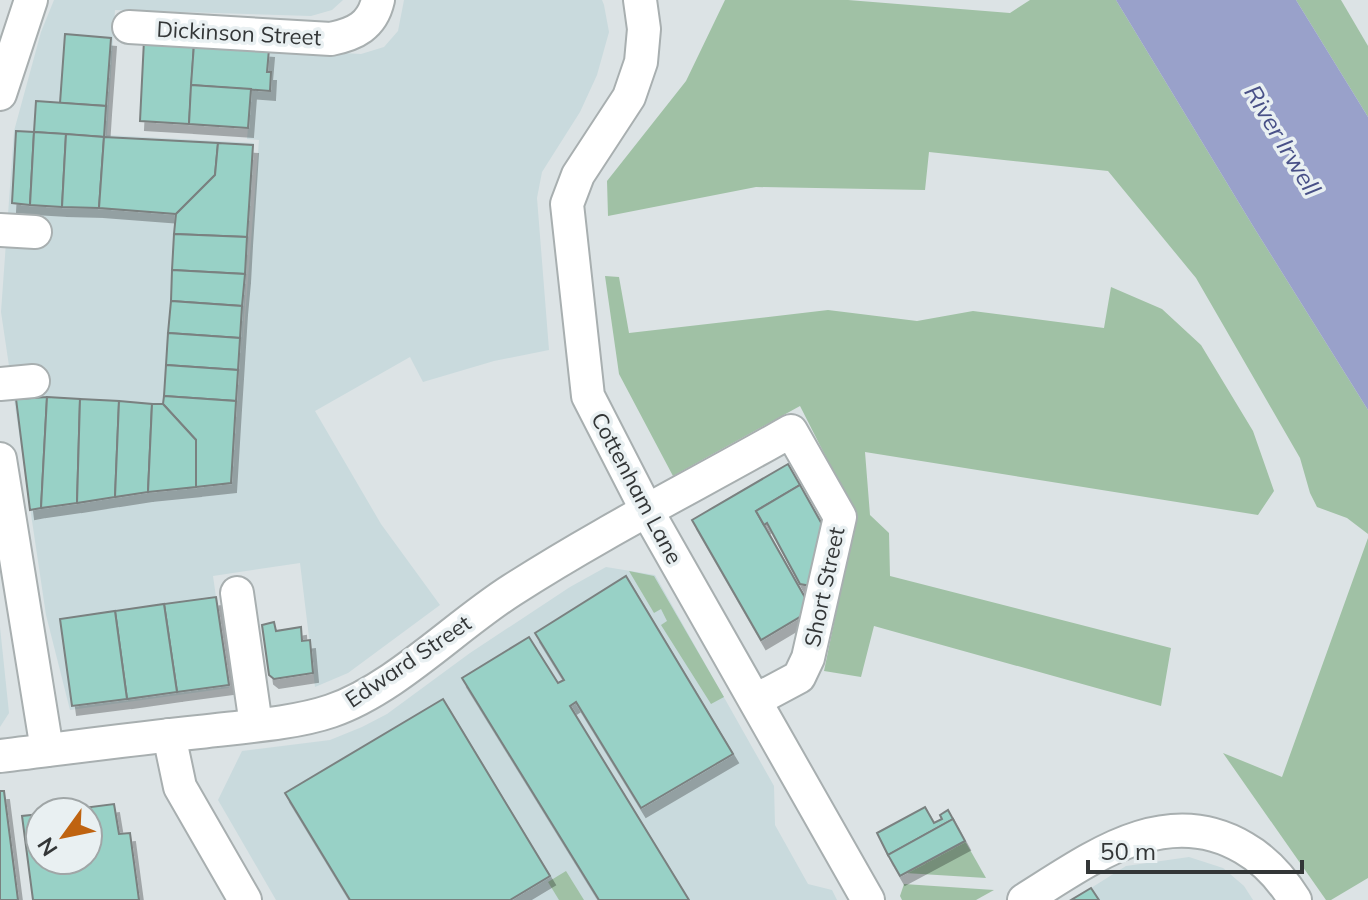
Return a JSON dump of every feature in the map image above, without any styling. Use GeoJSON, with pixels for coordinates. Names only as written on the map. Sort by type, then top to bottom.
{"type":"FeatureCollection","features":[{"type":"Feature","properties":{"kind":"street"},"geometry":{"type":"LineString","coordinates":[[0,94],[31,0]]}},
{"type":"Feature","properties":{"kind":"street","name":"Dickinson Street"},"geometry":{"type":"LineString","coordinates":[[129,27],[331,39],[354,34],[374,16],[378,0]]}},
{"type":"Feature","properties":{"kind":"street","name":"Cottenham Lane"},"geometry":{"type":"LineString","coordinates":[[640,0],[644,29],[642,51],[629,97],[578,175],[567,204],[588,396],[646,509],[868,900]]}},
{"type":"Feature","properties":{"kind":"street"},"geometry":{"type":"LineString","coordinates":[[0,230],[35,232]]}},
{"type":"Feature","properties":{"kind":"street"},"geometry":{"type":"LineString","coordinates":[[0,384],[33,381]]}},
{"type":"Feature","properties":{"kind":"street","name":"Short Street"},"geometry":{"type":"LineString","coordinates":[[646,509],[680,494],[791,431],[840,517],[808,658],[799,677],[756,700]]}},
{"type":"Feature","properties":{"kind":"street"},"geometry":{"type":"LineString","coordinates":[[0,459],[47,750]]}},
{"type":"Feature","properties":{"kind":"street","name":"Edward Street"},"geometry":{"type":"LineString","coordinates":[[0,756],[256,725],[328,712],[352,703],[510,591],[646,509]]}},
{"type":"Feature","properties":{"kind":"street"},"geometry":{"type":"LineString","coordinates":[[237,593],[256,725]]}},
{"type":"Feature","properties":{"kind":"street"},"geometry":{"type":"LineString","coordinates":[[169,735],[180,787],[245,900]]}},
{"type":"Feature","properties":{"kind":"street"},"geometry":{"type":"LineString","coordinates":[[1024,900],[1104,851],[1140,836],[1165,830],[1198,830],[1228,838],[1250,851],[1270,868],[1295,900]]}},
{"type":"Feature","properties":{"kind":"shaded area"},"geometry":{"type":"Polygon","coordinates":[[[54,0],[343,0],[332,10],[311,16],[115,10],[107,135],[254,143],[242,355],[259,140],[247,139],[251,89],[267,72],[269,49],[361,54],[384,47],[398,31],[404,0],[602,0],[604,5],[609,32],[597,75],[580,112],[542,172],[537,198],[549,350],[494,361],[423,382],[410,357],[315,411],[381,524],[440,605],[348,673],[315,687],[300,563],[213,576],[229,688],[70,710],[46,615],[1,312],[14,131],[41,32],[54,0]]]}},
{"type":"Feature","properties":{"kind":"shaded area"},"geometry":{"type":"Polygon","coordinates":[[[606,567],[655,575],[774,786],[775,825],[808,884],[832,890],[837,900],[276,900],[218,800],[242,751],[330,740],[362,727],[387,714],[470,653],[570,587],[606,567]]]}},
{"type":"Feature","properties":{"kind":"shaded area"},"geometry":{"type":"Polygon","coordinates":[[[0,627],[9,713],[0,727],[0,627]]]}},
{"type":"Feature","properties":{"kind":"shaded area"},"geometry":{"type":"Polygon","coordinates":[[[1189,857],[1223,868],[1244,886],[1253,900],[1072,900],[1126,866],[1189,857]]]}},
{"type":"Feature","properties":{"kind":"green space"},"geometry":{"type":"Polygon","coordinates":[[[725,0],[848,0],[1010,13],[1030,0],[1116,0],[1368,410],[1368,534],[1347,518],[1317,507],[1300,458],[1196,278],[1108,171],[929,152],[925,190],[756,187],[608,216],[607,181],[686,81],[725,0]]]}},
{"type":"Feature","properties":{"kind":"green space"},"geometry":{"type":"Polygon","coordinates":[[[1296,0],[1341,0],[1368,46],[1368,117],[1296,0]]]}},
{"type":"Feature","properties":{"kind":"green space"},"geometry":{"type":"Polygon","coordinates":[[[605,276],[619,277],[629,333],[828,310],[917,321],[973,311],[1104,328],[1111,287],[1162,309],[1201,345],[1253,431],[1274,491],[1258,515],[865,452],[870,515],[889,533],[890,576],[1171,648],[1161,706],[874,626],[861,677],[824,671],[856,516],[800,406],[673,476],[619,374],[605,276]]]}},
{"type":"Feature","properties":{"kind":"green space"},"geometry":{"type":"Polygon","coordinates":[[[1368,538],[1368,878],[1326,900],[1223,753],[1282,777],[1368,538]]]}},
{"type":"Feature","properties":{"kind":"green space"},"geometry":{"type":"Polygon","coordinates":[[[629,571],[654,576],[724,697],[711,704],[661,625],[667,621],[661,609],[654,613],[629,571]]]}},
{"type":"Feature","properties":{"kind":"green space"},"geometry":{"type":"Polygon","coordinates":[[[965,841],[986,878],[905,873],[965,841]]]}},
{"type":"Feature","properties":{"kind":"green space"},"geometry":{"type":"Polygon","coordinates":[[[566,871],[584,900],[559,900],[548,882],[566,871]]]}},
{"type":"Feature","properties":{"kind":"green space"},"geometry":{"type":"Polygon","coordinates":[[[904,884],[994,890],[976,900],[902,900],[900,896],[904,884]]]}},
{"type":"Feature","properties":{"kind":"water","name":"River Irwell"},"geometry":{"type":"Polygon","coordinates":[[[1116,0],[1296,0],[1368,117],[1368,410],[1253,226],[1116,0]]]}},
{"type":"Feature","properties":{"kind":"building"},"geometry":{"type":"Polygon","coordinates":[[[65,34],[111,38],[106,106],[60,103],[65,34]]]}},
{"type":"Feature","properties":{"kind":"building"},"geometry":{"type":"Polygon","coordinates":[[[144,40],[194,44],[189,124],[140,121],[144,40]]]}},
{"type":"Feature","properties":{"kind":"building"},"geometry":{"type":"Polygon","coordinates":[[[194,44],[269,49],[267,72],[271,72],[270,91],[191,85],[194,44]]]}},
{"type":"Feature","properties":{"kind":"building"},"geometry":{"type":"Polygon","coordinates":[[[191,85],[251,89],[248,128],[189,124],[191,85]]]}},
{"type":"Feature","properties":{"kind":"building"},"geometry":{"type":"Polygon","coordinates":[[[36,101],[106,106],[104,137],[34,132],[36,101]]]}},
{"type":"Feature","properties":{"kind":"building"},"geometry":{"type":"Polygon","coordinates":[[[16,131],[34,132],[30,205],[12,203],[16,131]]]}},
{"type":"Feature","properties":{"kind":"building"},"geometry":{"type":"Polygon","coordinates":[[[34,132],[66,134],[62,207],[30,205],[34,132]]]}},
{"type":"Feature","properties":{"kind":"building"},"geometry":{"type":"Polygon","coordinates":[[[66,134],[104,137],[99,208],[62,207],[66,134]]]}},
{"type":"Feature","properties":{"kind":"building"},"geometry":{"type":"Polygon","coordinates":[[[104,137],[218,143],[215,175],[176,214],[99,208],[104,137]]]}},
{"type":"Feature","properties":{"kind":"building"},"geometry":{"type":"Polygon","coordinates":[[[218,143],[253,145],[247,237],[174,234],[176,214],[215,175],[218,143]]]}},
{"type":"Feature","properties":{"kind":"building"},"geometry":{"type":"Polygon","coordinates":[[[174,234],[247,237],[245,274],[172,270],[174,234]]]}},
{"type":"Feature","properties":{"kind":"building"},"geometry":{"type":"Polygon","coordinates":[[[172,270],[245,274],[242,306],[171,301],[172,270]]]}},
{"type":"Feature","properties":{"kind":"building"},"geometry":{"type":"Polygon","coordinates":[[[171,301],[242,306],[240,338],[168,333],[171,301]]]}},
{"type":"Feature","properties":{"kind":"building"},"geometry":{"type":"Polygon","coordinates":[[[168,333],[240,338],[238,370],[166,365],[168,333]]]}},
{"type":"Feature","properties":{"kind":"building"},"geometry":{"type":"Polygon","coordinates":[[[166,365],[238,370],[236,401],[164,396],[166,365]]]}},
{"type":"Feature","properties":{"kind":"building"},"geometry":{"type":"Polygon","coordinates":[[[164,396],[236,401],[231,483],[196,487],[196,440],[163,404],[164,396]]]}},
{"type":"Feature","properties":{"kind":"building"},"geometry":{"type":"Polygon","coordinates":[[[47,397],[41,508],[30,510],[16,399],[47,397]]]}},
{"type":"Feature","properties":{"kind":"building"},"geometry":{"type":"Polygon","coordinates":[[[47,397],[80,399],[77,503],[41,508],[47,397]]]}},
{"type":"Feature","properties":{"kind":"building"},"geometry":{"type":"Polygon","coordinates":[[[80,399],[119,401],[115,497],[77,503],[80,399]]]}},
{"type":"Feature","properties":{"kind":"building"},"geometry":{"type":"Polygon","coordinates":[[[119,401],[152,404],[148,492],[115,497],[119,401]]]}},
{"type":"Feature","properties":{"kind":"building"},"geometry":{"type":"Polygon","coordinates":[[[152,404],[163,404],[196,440],[196,487],[148,492],[152,404]]]}},
{"type":"Feature","properties":{"kind":"building"},"geometry":{"type":"Polygon","coordinates":[[[788,464],[800,485],[756,511],[807,601],[803,615],[761,640],[692,520],[788,464]]]}},
{"type":"Feature","properties":{"kind":"building"},"geometry":{"type":"Polygon","coordinates":[[[800,485],[823,526],[811,586],[800,584],[767,523],[764,525],[756,511],[800,485]]]}},
{"type":"Feature","properties":{"kind":"building"},"geometry":{"type":"Polygon","coordinates":[[[626,576],[733,754],[641,808],[576,702],[570,706],[689,900],[599,900],[462,678],[529,637],[558,683],[564,680],[535,633],[626,576]]]}},
{"type":"Feature","properties":{"kind":"building"},"geometry":{"type":"Polygon","coordinates":[[[216,597],[229,685],[177,692],[164,604],[216,597]]]}},
{"type":"Feature","properties":{"kind":"building"},"geometry":{"type":"Polygon","coordinates":[[[164,604],[177,692],[127,699],[115,611],[164,604]]]}},
{"type":"Feature","properties":{"kind":"building"},"geometry":{"type":"Polygon","coordinates":[[[115,611],[127,699],[72,706],[60,619],[115,611]]]}},
{"type":"Feature","properties":{"kind":"building"},"geometry":{"type":"Polygon","coordinates":[[[274,622],[276,631],[301,627],[302,641],[310,640],[313,673],[274,679],[269,675],[262,625],[274,622]]]}},
{"type":"Feature","properties":{"kind":"building"},"geometry":{"type":"Polygon","coordinates":[[[443,699],[550,876],[510,900],[350,900],[285,793],[443,699]]]}},
{"type":"Feature","properties":{"kind":"building"},"geometry":{"type":"Polygon","coordinates":[[[0,791],[4,791],[18,900],[0,900],[0,791]]]}},
{"type":"Feature","properties":{"kind":"building"},"geometry":{"type":"Polygon","coordinates":[[[114,804],[119,834],[130,833],[139,900],[33,900],[30,876],[104,876],[104,805],[114,804]]]}},
{"type":"Feature","properties":{"kind":"building"},"geometry":{"type":"Polygon","coordinates":[[[925,807],[934,823],[942,819],[940,815],[948,810],[953,819],[888,855],[877,833],[925,807]]]}},
{"type":"Feature","properties":{"kind":"building"},"geometry":{"type":"Polygon","coordinates":[[[953,819],[965,841],[900,876],[888,855],[953,819]]]}},
{"type":"Feature","properties":{"kind":"building"},"geometry":{"type":"Polygon","coordinates":[[[1091,888],[1099,900],[1071,900],[1091,888]]]}}]}
